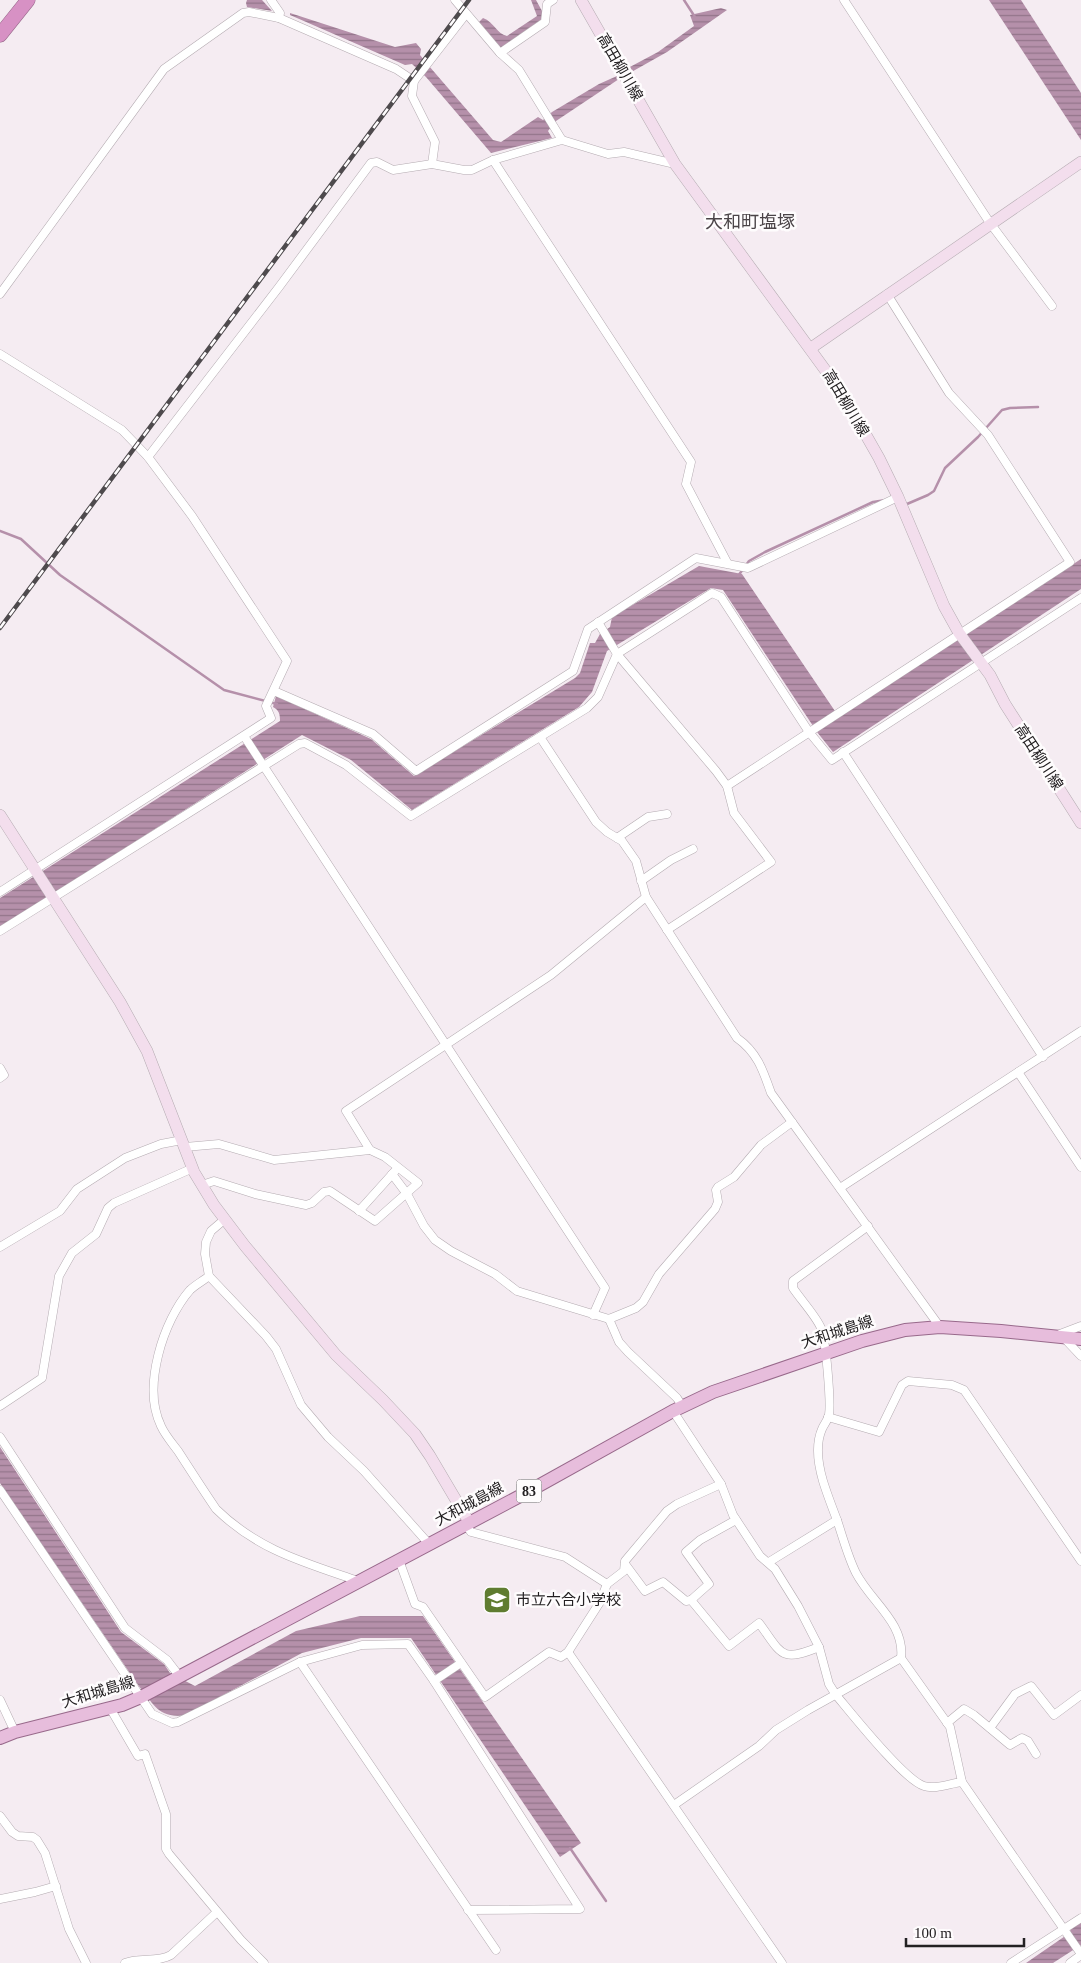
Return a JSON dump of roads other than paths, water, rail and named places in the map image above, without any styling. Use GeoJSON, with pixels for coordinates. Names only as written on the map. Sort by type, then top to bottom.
{"type":"FeatureCollection","features":[{"type":"Feature","properties":{"kind":"highway"},"geometry":{"type":"LineString","coordinates":[[0,35],[28,0]]}},
{"type":"Feature","properties":{"kind":"main road","name":"大和城島線"},"geometry":{"type":"LineString","coordinates":[[0,1738],[14,1732],[110,1708],[141,1697],[429,1544],[677,1408],[712,1392],[887,1334],[940,1327],[1081,1339]]}},
{"type":"Feature","properties":{"kind":"street"},"geometry":{"type":"LineString","coordinates":[[271,0],[280,13],[280,18]]}},
{"type":"Feature","properties":{"kind":"street"},"geometry":{"type":"LineString","coordinates":[[455,0],[500,53],[519,70],[562,140]]}},
{"type":"Feature","properties":{"kind":"street"},"geometry":{"type":"LineString","coordinates":[[500,53],[545,22],[547,4],[553,0]]}},
{"type":"Feature","properties":{"kind":"street","name":"高田柳川線"},"geometry":{"type":"LineString","coordinates":[[581,0],[675,164],[842,393],[879,458],[898,497],[944,606],[961,635],[990,675],[1022,733],[1081,823]]}},
{"type":"Feature","properties":{"kind":"street"},"geometry":{"type":"LineString","coordinates":[[844,0],[990,223],[1052,306]]}},
{"type":"Feature","properties":{"kind":"street"},"geometry":{"type":"LineString","coordinates":[[0,294],[164,69],[243,13],[249,12],[280,18],[396,69],[414,81]]}},
{"type":"Feature","properties":{"kind":"street"},"geometry":{"type":"LineString","coordinates":[[432,164],[435,142],[412,96],[414,81],[466,14]]}},
{"type":"Feature","properties":{"kind":"street"},"geometry":{"type":"LineString","coordinates":[[148,457],[279,287],[371,163],[377,162],[393,170],[432,164],[472,170],[493,160],[562,140],[608,154],[624,152],[675,164]]}},
{"type":"Feature","properties":{"kind":"street"},"geometry":{"type":"LineString","coordinates":[[493,160],[690,462],[686,484],[728,564]]}},
{"type":"Feature","properties":{"kind":"street"},"geometry":{"type":"LineString","coordinates":[[810,348],[1081,162]]}},
{"type":"Feature","properties":{"kind":"street"},"geometry":{"type":"LineString","coordinates":[[727,786],[961,635],[1070,562],[988,435],[949,394],[887,294]]}},
{"type":"Feature","properties":{"kind":"street"},"geometry":{"type":"LineString","coordinates":[[0,354],[122,430],[148,457],[196,522],[287,660],[266,706],[271,718],[0,892]]}},
{"type":"Feature","properties":{"kind":"street"},"geometry":{"type":"LineString","coordinates":[[274,691],[374,734],[416,771],[573,671],[588,629],[696,558],[748,568],[898,497]]}},
{"type":"Feature","properties":{"kind":"street"},"geometry":{"type":"LineString","coordinates":[[0,931],[299,744],[305,744],[346,765],[411,816],[586,708],[598,697],[617,654],[712,593],[721,597],[810,732],[832,760],[980,661],[1081,598]]}},
{"type":"Feature","properties":{"kind":"street"},"geometry":{"type":"LineString","coordinates":[[598,622],[617,654],[727,786],[734,813],[771,862],[667,930]]}},
{"type":"Feature","properties":{"kind":"street"},"geometry":{"type":"LineString","coordinates":[[244,736],[605,1288],[593,1315]]}},
{"type":"Feature","properties":{"kind":"street"},"geometry":{"type":"LineString","coordinates":[[540,737],[596,822],[607,832],[622,841],[636,861],[646,897],[737,1038],[748,1046],[759,1060],[771,1093],[940,1327]]}},
{"type":"Feature","properties":{"kind":"street"},"geometry":{"type":"LineString","coordinates":[[843,752],[1043,1056]]}},
{"type":"Feature","properties":{"kind":"street"},"geometry":{"type":"LineString","coordinates":[[617,838],[648,816],[667,814]]}},
{"type":"Feature","properties":{"kind":"street"},"geometry":{"type":"LineString","coordinates":[[0,815],[120,1002],[135,1029],[147,1051],[183,1144],[202,1185],[225,1219],[336,1355],[415,1434],[430,1456],[471,1532],[566,1557],[607,1584]]}},
{"type":"Feature","properties":{"kind":"street"},"geometry":{"type":"LineString","coordinates":[[641,881],[671,860],[693,848]]}},
{"type":"Feature","properties":{"kind":"street"},"geometry":{"type":"LineString","coordinates":[[370,1150],[346,1111],[551,975],[646,897]]}},
{"type":"Feature","properties":{"kind":"street"},"geometry":{"type":"LineString","coordinates":[[840,1188],[1081,1031]]}},
{"type":"Feature","properties":{"kind":"street"},"geometry":{"type":"LineString","coordinates":[[0,1068],[4,1075],[0,1078]]}},
{"type":"Feature","properties":{"kind":"street"},"geometry":{"type":"LineString","coordinates":[[1018,1072],[1081,1168]]}},
{"type":"Feature","properties":{"kind":"street"},"geometry":{"type":"LineString","coordinates":[[392,1174],[407,1194],[424,1226],[435,1240],[451,1251],[495,1274],[516,1291],[610,1319],[636,1308],[643,1302],[659,1274],[715,1209],[718,1202],[716,1190],[718,1187],[734,1176],[761,1145],[792,1122]]}},
{"type":"Feature","properties":{"kind":"street"},"geometry":{"type":"LineString","coordinates":[[0,1247],[60,1211],[77,1188],[126,1158],[161,1144],[219,1144],[274,1160],[370,1150],[385,1157],[418,1183],[375,1221],[330,1191],[324,1192],[312,1203],[306,1205],[256,1194],[214,1181],[202,1185]]}},
{"type":"Feature","properties":{"kind":"street"},"geometry":{"type":"LineString","coordinates":[[359,1211],[398,1167]]}},
{"type":"Feature","properties":{"kind":"street"},"geometry":{"type":"LineString","coordinates":[[0,1406],[42,1378],[59,1276],[77,1247],[96,1234],[108,1208],[114,1203],[193,1168]]}},
{"type":"Feature","properties":{"kind":"street"},"geometry":{"type":"LineString","coordinates":[[225,1219],[211,1231],[206,1242],[209,1276],[276,1349],[301,1405],[328,1437],[364,1471],[429,1544]]}},
{"type":"Feature","properties":{"kind":"street"},"geometry":{"type":"LineString","coordinates":[[868,1226],[793,1281],[793,1288],[821,1329],[825,1353],[830,1404],[828,1417],[818,1444],[818,1462],[856,1573],[891,1620],[900,1637],[902,1647],[901,1658],[950,1727],[962,1782],[1080,1953],[1070,1963]]}},
{"type":"Feature","properties":{"kind":"street"},"geometry":{"type":"LineString","coordinates":[[209,1276],[192,1288],[185,1297],[163,1341],[156,1364],[153,1388],[155,1406],[161,1426],[216,1509],[224,1517],[258,1543],[288,1557],[358,1582]]}},
{"type":"Feature","properties":{"kind":"street"},"geometry":{"type":"LineString","coordinates":[[610,1319],[619,1342],[677,1398],[677,1408],[720,1484],[736,1520],[760,1556],[775,1569],[798,1606],[819,1647],[830,1684],[836,1695],[890,1757],[915,1781],[924,1786],[932,1787],[962,1782]]}},
{"type":"Feature","properties":{"kind":"street"},"geometry":{"type":"LineString","coordinates":[[1081,1326],[1059,1337],[1081,1356]]}},
{"type":"Feature","properties":{"kind":"street"},"geometry":{"type":"LineString","coordinates":[[828,1417],[879,1432],[902,1385],[908,1381],[952,1385],[964,1390],[1081,1561]]}},
{"type":"Feature","properties":{"kind":"street"},"geometry":{"type":"LineString","coordinates":[[0,1437],[125,1628],[167,1660],[180,1677]]}},
{"type":"Feature","properties":{"kind":"street"},"geometry":{"type":"LineString","coordinates":[[399,1560],[415,1604],[423,1607],[485,1697],[549,1652],[561,1657],[568,1652],[600,1602],[607,1584],[624,1571],[625,1560],[667,1511],[720,1484]]}},
{"type":"Feature","properties":{"kind":"street"},"geometry":{"type":"LineString","coordinates":[[0,1490],[152,1714],[172,1723],[178,1722],[300,1662],[362,1645],[408,1644],[437,1679],[580,1909],[468,1910]]}},
{"type":"Feature","properties":{"kind":"street"},"geometry":{"type":"LineString","coordinates":[[625,1564],[645,1591],[663,1582],[686,1601],[691,1600],[709,1584],[686,1552],[700,1540],[736,1520]]}},
{"type":"Feature","properties":{"kind":"street"},"geometry":{"type":"LineString","coordinates":[[769,1562],[837,1520]]}},
{"type":"Feature","properties":{"kind":"street"},"geometry":{"type":"LineString","coordinates":[[691,1600],[728,1646],[759,1623],[782,1654],[790,1656],[819,1647]]}},
{"type":"Feature","properties":{"kind":"street"},"geometry":{"type":"LineString","coordinates":[[568,1652],[782,1963]]}},
{"type":"Feature","properties":{"kind":"street"},"geometry":{"type":"LineString","coordinates":[[674,1805],[759,1746],[776,1730],[901,1658]]}},
{"type":"Feature","properties":{"kind":"street"},"geometry":{"type":"LineString","coordinates":[[300,1662],[496,1950]]}},
{"type":"Feature","properties":{"kind":"street"},"geometry":{"type":"LineString","coordinates":[[437,1679],[461,1663]]}},
{"type":"Feature","properties":{"kind":"street"},"geometry":{"type":"LineString","coordinates":[[990,1728],[1015,1694],[1031,1686],[1054,1714],[1081,1696]]}},
{"type":"Feature","properties":{"kind":"street"},"geometry":{"type":"LineString","coordinates":[[0,1700],[14,1732]]}},
{"type":"Feature","properties":{"kind":"street"},"geometry":{"type":"LineString","coordinates":[[110,1708],[138,1756],[145,1754],[166,1814],[166,1849],[169,1854],[241,1940],[264,1963]]}},
{"type":"Feature","properties":{"kind":"street"},"geometry":{"type":"LineString","coordinates":[[946,1723],[964,1709],[1010,1745],[1022,1738],[1028,1742],[1036,1754]]}},
{"type":"Feature","properties":{"kind":"street"},"geometry":{"type":"LineString","coordinates":[[0,1816],[12,1832],[18,1836],[32,1837],[37,1840],[45,1853],[69,1929],[82,1962]]}},
{"type":"Feature","properties":{"kind":"street"},"geometry":{"type":"LineString","coordinates":[[0,1898],[56,1886]]}},
{"type":"Feature","properties":{"kind":"street"},"geometry":{"type":"LineString","coordinates":[[124,1963],[133,1960],[163,1960],[217,1912]]}},
{"type":"Feature","properties":{"kind":"street"},"geometry":{"type":"LineString","coordinates":[[1012,1963],[1081,1918]]}},
{"type":"Feature","properties":{"kind":"waterway"},"geometry":{"type":"LineString","coordinates":[[684,0],[695,17]]}},
{"type":"Feature","properties":{"kind":"waterway"},"geometry":{"type":"LineString","coordinates":[[904,503],[907,504],[934,491],[945,468],[978,437],[1002,410],[1038,407]]}},
{"type":"Feature","properties":{"kind":"waterway"},"geometry":{"type":"LineString","coordinates":[[738,576],[749,561],[765,552],[873,502],[886,500]]}},
{"type":"Feature","properties":{"kind":"waterway"},"geometry":{"type":"LineString","coordinates":[[0,531],[21,539],[60,575],[224,690],[277,704]]}},
{"type":"Feature","properties":{"kind":"waterway"},"geometry":{"type":"LineString","coordinates":[[570,1848],[606,1901]]}},
{"type":"Feature","properties":{"kind":"railway"},"geometry":{"type":"LineString","coordinates":[[0,628],[469,0]]}},
{"type":"Feature","properties":{"kind":"place","name":"市立六合小学校"},"geometry":{"type":"Point","coordinates":[497,1600]}},
{"type":"Feature","properties":{"kind":"district","name":"大和町塩塚"},"geometry":{"type":"Point","coordinates":[750,222]}}]}
